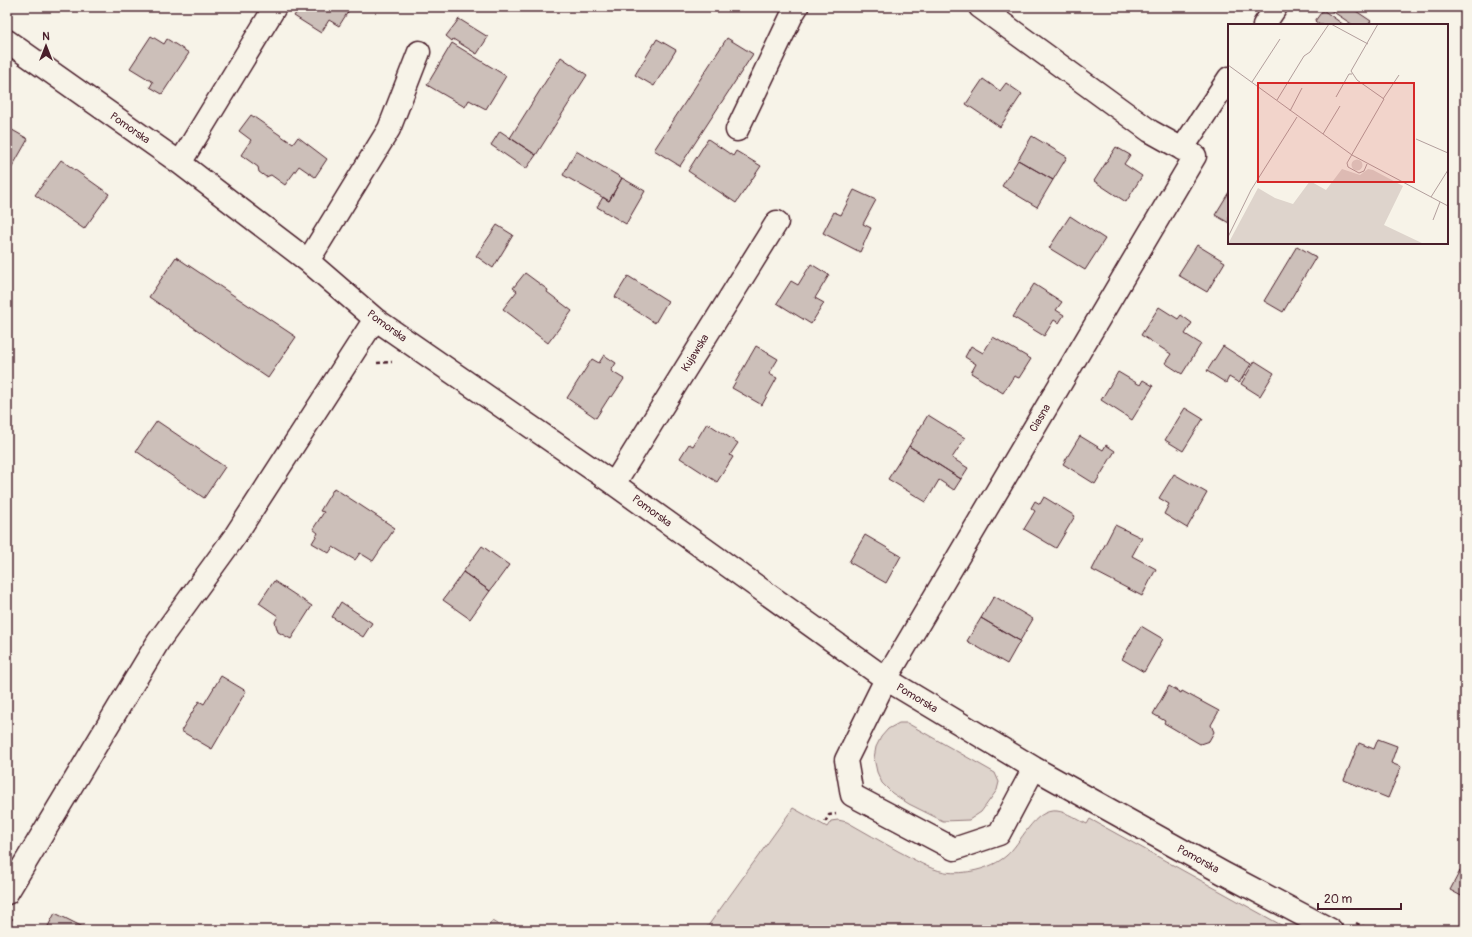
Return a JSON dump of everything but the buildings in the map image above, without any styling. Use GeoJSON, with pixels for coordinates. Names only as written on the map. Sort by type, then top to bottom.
{"type":"FeatureCollection","features":[{"type":"Feature","properties":{"kind":"street"},"geometry":{"type":"LineString","coordinates":[[180,163],[275,7]]}},
{"type":"Feature","properties":{"kind":"street"},"geometry":{"type":"LineString","coordinates":[[737,130],[797,7]]}},
{"type":"Feature","properties":{"kind":"street"},"geometry":{"type":"LineString","coordinates":[[980,7],[1150,131],[1188,153]]}},
{"type":"Feature","properties":{"kind":"street"},"geometry":{"type":"LineString","coordinates":[[1265,24],[1276,7]]}},
{"type":"Feature","properties":{"kind":"street","name":"Pomorska"},"geometry":{"type":"LineString","coordinates":[[7,41],[180,163],[308,261],[375,319],[614,484],[886,679],[1034,768],[1223,874],[1340,925]]}},
{"type":"Feature","properties":{"kind":"street"},"geometry":{"type":"LineString","coordinates":[[308,261],[389,129],[419,52]]}},
{"type":"Feature","properties":{"kind":"street","name":"Ciasna"},"geometry":{"type":"LineString","coordinates":[[1034,768],[999,834],[954,849],[852,794],[846,760],[886,679],[1188,153],[1228,80]]}},
{"type":"Feature","properties":{"kind":"street","name":"Kujawska"},"geometry":{"type":"LineString","coordinates":[[614,484],[777,222]]}},
{"type":"Feature","properties":{"kind":"street"},"geometry":{"type":"LineString","coordinates":[[7,893],[158,642],[235,536],[375,319]]}},
{"type":"Feature","properties":{"kind":"path"},"geometry":{"type":"LineString","coordinates":[[375,363],[394,361]]}},
{"type":"Feature","properties":{"kind":"path"},"geometry":{"type":"LineString","coordinates":[[825,822],[829,815],[840,814]]}},
{"type":"Feature","properties":{"kind":"path"},"geometry":{"type":"LineString","coordinates":[[7,926],[15,913]]}},
{"type":"Feature","properties":{"kind":"path"},"geometry":{"type":"LineString","coordinates":[[1340,925],[1370,930]]}},
{"type":"Feature","properties":{"kind":"shaded area"},"geometry":{"type":"Polygon","coordinates":[[[899,723],[907,723],[995,773],[999,782],[997,790],[981,812],[969,820],[943,821],[909,804],[892,793],[882,783],[877,772],[874,758],[876,747],[881,737],[888,729],[899,723]]]}},
{"type":"Feature","properties":{"kind":"shaded area"},"geometry":{"type":"Polygon","coordinates":[[[793,808],[827,827],[831,821],[838,820],[847,822],[927,866],[939,871],[952,873],[969,872],[985,868],[1000,861],[1012,850],[1028,828],[1041,815],[1057,811],[1069,814],[1087,824],[1090,819],[1290,930],[705,930],[793,808]]]}},
{"type":"Feature","properties":{"kind":"shaded area"},"geometry":{"type":"Polygon","coordinates":[[[492,921],[507,930],[486,930],[492,921]]]}}]}
